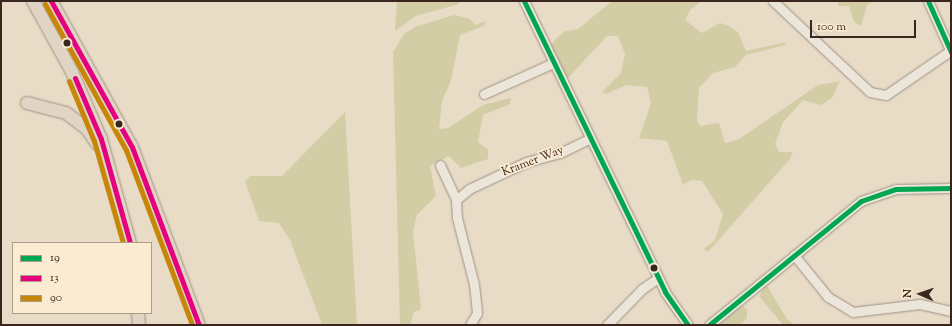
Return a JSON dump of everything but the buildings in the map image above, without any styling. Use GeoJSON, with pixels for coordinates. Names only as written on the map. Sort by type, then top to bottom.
{"type":"FeatureCollection","features":[{"type":"Feature","properties":{"kind":"main road"},"geometry":{"type":"LineString","coordinates":[[33,1],[72,72],[110,166],[130,242]]}},
{"type":"Feature","properties":{"kind":"main road"},"geometry":{"type":"LineString","coordinates":[[51,1],[92,71],[132,147],[154,198],[199,325]]}},
{"type":"Feature","properties":{"kind":"main road"},"geometry":{"type":"LineString","coordinates":[[27,103],[66,113],[81,124],[110,166]]}},
{"type":"Feature","properties":{"kind":"main road"},"geometry":{"type":"LineString","coordinates":[[138,314],[139,325]]}},
{"type":"Feature","properties":{"kind":"street"},"geometry":{"type":"LineString","coordinates":[[524,1],[658,278],[688,325]]}},
{"type":"Feature","properties":{"kind":"street"},"geometry":{"type":"LineString","coordinates":[[773,1],[870,92],[886,95],[951,52],[928,1]]}},
{"type":"Feature","properties":{"kind":"street"},"geometry":{"type":"LineString","coordinates":[[484,94],[553,63]]}},
{"type":"Feature","properties":{"kind":"street","name":"Kramer Way"},"geometry":{"type":"LineString","coordinates":[[456,200],[469,189],[520,165],[560,153],[590,139]]}},
{"type":"Feature","properties":{"kind":"street"},"geometry":{"type":"LineString","coordinates":[[440,165],[456,200],[457,218],[477,302],[477,313],[470,325]]}},
{"type":"Feature","properties":{"kind":"street"},"geometry":{"type":"LineString","coordinates":[[709,325],[861,201],[877,193],[951,188]]}},
{"type":"Feature","properties":{"kind":"street"},"geometry":{"type":"LineString","coordinates":[[794,255],[828,297],[852,312],[920,304],[951,311]]}},
{"type":"Feature","properties":{"kind":"street"},"geometry":{"type":"LineString","coordinates":[[607,325],[642,289],[658,278]]}},
{"type":"Feature","properties":{"kind":"shaded area"},"geometry":{"type":"Polygon","coordinates":[[[397,1],[458,1],[459,4],[416,16],[395,31],[397,1]]]}},
{"type":"Feature","properties":{"kind":"shaded area"},"geometry":{"type":"Polygon","coordinates":[[[612,1],[702,1],[690,10],[685,20],[702,33],[720,23],[729,26],[738,32],[746,51],[786,42],[785,45],[746,55],[735,67],[713,73],[699,88],[697,120],[700,126],[719,123],[725,143],[739,139],[818,85],[840,81],[832,98],[821,105],[803,100],[783,122],[775,144],[779,152],[793,152],[790,159],[708,252],[704,249],[715,240],[723,214],[702,181],[691,180],[683,185],[667,141],[639,138],[651,103],[647,87],[626,85],[606,94],[602,92],[621,73],[625,54],[618,36],[607,36],[568,78],[555,56],[551,45],[559,36],[565,31],[578,29],[612,1]]]}},
{"type":"Feature","properties":{"kind":"shaded area"},"geometry":{"type":"Polygon","coordinates":[[[837,1],[872,1],[867,5],[861,26],[854,22],[849,6],[839,6],[837,1]]]}},
{"type":"Feature","properties":{"kind":"shaded area"},"geometry":{"type":"Polygon","coordinates":[[[454,15],[470,19],[475,25],[486,21],[484,26],[460,35],[451,81],[442,101],[439,129],[448,128],[483,105],[511,98],[510,104],[483,115],[478,142],[488,150],[488,159],[461,168],[449,156],[430,166],[436,196],[417,215],[413,231],[421,309],[414,312],[410,325],[400,325],[393,52],[404,34],[415,27],[454,15]]]}},
{"type":"Feature","properties":{"kind":"shaded area"},"geometry":{"type":"Polygon","coordinates":[[[345,112],[357,325],[322,325],[290,240],[279,223],[259,221],[245,181],[250,176],[282,176],[345,112]]]}},
{"type":"Feature","properties":{"kind":"shaded area"},"geometry":{"type":"Polygon","coordinates":[[[766,284],[787,319],[795,325],[783,325],[759,296],[766,284]]]}},
{"type":"Feature","properties":{"kind":"shaded area"},"geometry":{"type":"Polygon","coordinates":[[[740,304],[747,309],[747,318],[740,325],[719,325],[740,304]]]}},
{"type":"Feature","properties":{"kind":"transit line","name":"13"},"geometry":{"type":"LineString","coordinates":[[51,1],[132,147],[199,325]]}},
{"type":"Feature","properties":{"kind":"transit line","name":"19"},"geometry":{"type":"LineString","coordinates":[[524,1],[665,292],[688,325]]}},
{"type":"Feature","properties":{"kind":"transit line","name":"19"},"geometry":{"type":"LineString","coordinates":[[928,1],[951,52]]}},
{"type":"Feature","properties":{"kind":"transit line","name":"90"},"geometry":{"type":"LineString","coordinates":[[45,4],[126,150],[192,325]]}},
{"type":"Feature","properties":{"kind":"transit line","name":"13"},"geometry":{"type":"LineString","coordinates":[[75,78],[101,139],[130,242]]}},
{"type":"Feature","properties":{"kind":"transit line","name":"90"},"geometry":{"type":"LineString","coordinates":[[69,81],[94,141],[123,242]]}},
{"type":"Feature","properties":{"kind":"transit line","name":"19"},"geometry":{"type":"LineString","coordinates":[[709,325],[861,201],[896,189],[951,188]]}}]}
